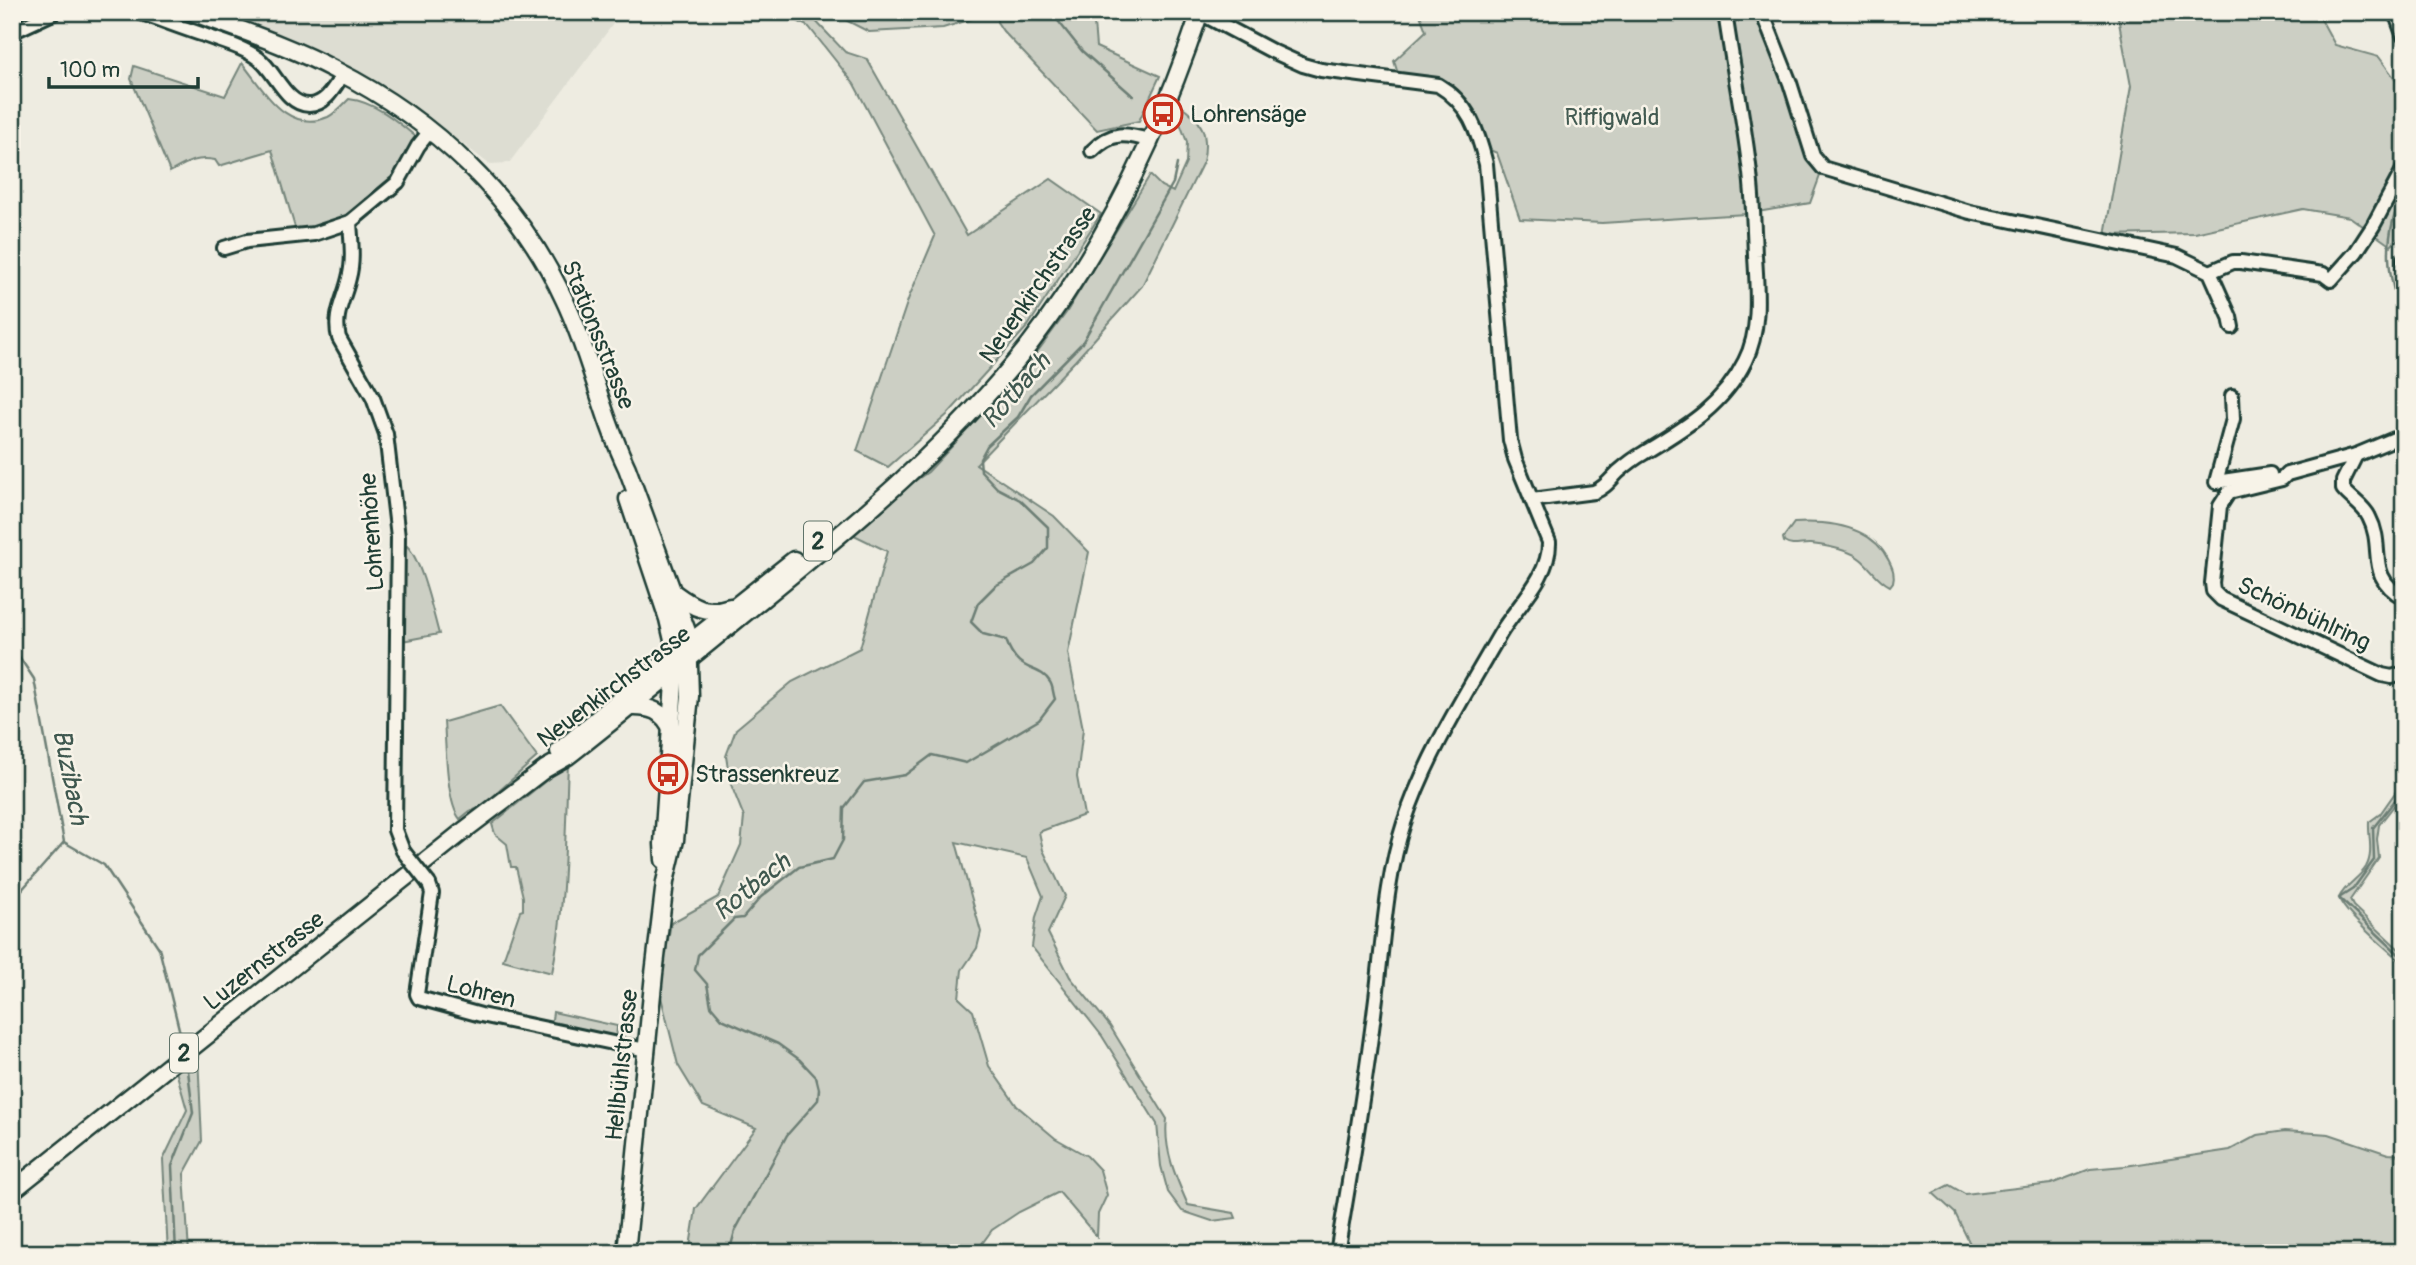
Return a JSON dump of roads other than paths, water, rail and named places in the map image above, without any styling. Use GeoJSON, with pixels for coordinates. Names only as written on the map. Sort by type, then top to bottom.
{"type":"FeatureCollection","features":[{"type":"Feature","properties":{"kind":"main road","name":"Stationsstrasse"},"geometry":{"type":"LineString","coordinates":[[192,12],[288,48],[343,74],[430,131],[495,191],[539,251],[572,319],[616,445],[685,621],[683,656]]}},
{"type":"Feature","properties":{"kind":"main road","name":"Neuenkirchstrasse"},"geometry":{"type":"LineString","coordinates":[[545,769],[580,731],[683,656],[715,639],[880,502],[1000,381],[1045,323],[1101,238],[1151,141],[1177,80],[1200,13]]}},
{"type":"Feature","properties":{"kind":"main road","name":"Stationsstrasse"},"geometry":{"type":"LineString","coordinates":[[616,445],[621,476],[668,619],[683,656]]}},
{"type":"Feature","properties":{"kind":"main road","name":"Neuenkirchstrasse"},"geometry":{"type":"LineString","coordinates":[[545,769],[568,756],[630,707],[736,605],[878,493],[902,478]]}},
{"type":"Feature","properties":{"kind":"main road"},"geometry":{"type":"LineString","coordinates":[[673,592],[690,605],[704,610],[716,611],[736,605]]}},
{"type":"Feature","properties":{"kind":"main road"},"geometry":{"type":"LineString","coordinates":[[690,696],[702,662],[715,639]]}},
{"type":"Feature","properties":{"kind":"main road","name":"Hellbühlstrasse"},"geometry":{"type":"LineString","coordinates":[[626,1253],[665,883],[675,840],[690,696],[683,656]]}},
{"type":"Feature","properties":{"kind":"main road","name":"Hellbühlstrasse"},"geometry":{"type":"LineString","coordinates":[[665,883],[663,844],[672,730],[683,656]]}},
{"type":"Feature","properties":{"kind":"main road"},"geometry":{"type":"LineString","coordinates":[[630,707],[644,706],[655,709],[667,720],[672,730]]}},
{"type":"Feature","properties":{"kind":"main road","name":"Luzernstrasse"},"geometry":{"type":"LineString","coordinates":[[12,1191],[545,769]]}},
{"type":"Feature","properties":{"kind":"street"},"geometry":{"type":"LineString","coordinates":[[12,32],[55,12]]}},
{"type":"Feature","properties":{"kind":"street"},"geometry":{"type":"LineString","coordinates":[[138,12],[255,56],[273,73],[290,97],[301,104],[321,102],[343,74]]}},
{"type":"Feature","properties":{"kind":"street"},"geometry":{"type":"LineString","coordinates":[[1532,500],[1602,489],[1640,455],[1698,420],[1716,404],[1747,358],[1752,345],[1756,314],[1752,197],[1743,117],[1725,12]]}},
{"type":"Feature","properties":{"kind":"street"},"geometry":{"type":"LineString","coordinates":[[1762,12],[1790,83],[1813,156],[1823,168],[1970,212],[2177,256],[2210,272],[2232,327]]}},
{"type":"Feature","properties":{"kind":"street"},"geometry":{"type":"LineString","coordinates":[[2395,12],[2404,37]]}},
{"type":"Feature","properties":{"kind":"street"},"geometry":{"type":"LineString","coordinates":[[1200,13],[1303,65],[1321,71],[1438,85],[1454,94],[1462,105],[1474,127],[1486,164],[1510,440],[1515,459],[1549,542],[1550,555],[1545,568],[1501,631],[1447,728],[1423,777],[1401,834],[1389,897],[1374,1016],[1337,1253]]}},
{"type":"Feature","properties":{"kind":"street"},"geometry":{"type":"LineString","coordinates":[[224,248],[247,241],[314,234],[350,222],[398,182],[418,146],[430,131]]}},
{"type":"Feature","properties":{"kind":"street"},"geometry":{"type":"LineString","coordinates":[[1091,151],[1103,140],[1122,134],[1151,141]]}},
{"type":"Feature","properties":{"kind":"street"},"geometry":{"type":"LineString","coordinates":[[2210,272],[2233,262],[2241,262],[2323,274],[2331,280],[2356,252],[2404,169]]}},
{"type":"Feature","properties":{"kind":"street","name":"Lohrenhöhe"},"geometry":{"type":"LineString","coordinates":[[350,222],[350,276],[338,310],[337,328],[339,338],[373,398],[386,435],[398,537],[395,830],[403,851],[429,884]]}},
{"type":"Feature","properties":{"kind":"street"},"geometry":{"type":"LineString","coordinates":[[2404,259],[2404,286]]}},
{"type":"Feature","properties":{"kind":"street"},"geometry":{"type":"LineString","coordinates":[[2232,396],[2233,419],[2216,482],[2287,474]]}},
{"type":"Feature","properties":{"kind":"street","name":"Schönbühlring"},"geometry":{"type":"LineString","coordinates":[[2403,435],[2356,455],[2287,474],[2282,480],[2229,492],[2222,499],[2219,511],[2213,591],[2221,599],[2382,675],[2392,677],[2404,673]]}},
{"type":"Feature","properties":{"kind":"street"},"geometry":{"type":"LineString","coordinates":[[2356,455],[2343,481],[2343,489],[2369,515],[2381,578],[2389,590],[2404,598]]}},
{"type":"Feature","properties":{"kind":"street","name":"Lohren"},"geometry":{"type":"LineString","coordinates":[[429,884],[432,894],[417,994],[419,998],[481,1015],[646,1050]]}},
{"type":"Feature","properties":{"kind":"waterway","name":"Rotbach"},"geometry":{"type":"LineString","coordinates":[[1051,12],[1082,51],[1133,96]]}},
{"type":"Feature","properties":{"kind":"waterway","name":"Rotbach"},"geometry":{"type":"LineString","coordinates":[[729,1253],[735,1231],[787,1135],[818,1100],[819,1089],[816,1077],[800,1060],[778,1044],[722,1019],[711,1006],[707,984],[695,970],[698,955],[734,919],[743,918],[761,897],[799,867],[833,859],[843,840],[844,808],[864,782],[905,775],[932,755],[966,763],[1039,720],[1055,699],[1051,684],[1045,676],[1016,659],[1006,640],[983,634],[971,622],[978,603],[995,586],[1034,564],[1048,548],[1048,527],[1020,500],[997,488],[981,471],[980,459],[987,446],[1018,417],[1031,395],[1082,343],[1173,183],[1177,164]]}},
{"type":"Feature","properties":{"kind":"waterway"},"geometry":{"type":"LineString","coordinates":[[2404,190],[2389,242],[2390,273],[2404,325]]}},
{"type":"Feature","properties":{"kind":"waterway","name":"Buzibach"},"geometry":{"type":"LineString","coordinates":[[12,646],[34,679],[64,842],[104,865],[159,948],[183,1045]]}},
{"type":"Feature","properties":{"kind":"waterway"},"geometry":{"type":"LineString","coordinates":[[2404,789],[2373,828],[2374,860],[2353,889],[2339,898],[2404,959]]}},
{"type":"Feature","properties":{"kind":"waterway"},"geometry":{"type":"LineString","coordinates":[[12,901],[64,842]]}},
{"type":"Feature","properties":{"kind":"waterway","name":"Buzibach"},"geometry":{"type":"LineString","coordinates":[[176,1253],[172,1166],[193,1113],[187,1062]]}},
{"type":"Feature","properties":{"kind":"place","name":"Lohrensäge"},"geometry":{"type":"Point","coordinates":[1163,114]}},
{"type":"Feature","properties":{"kind":"place","name":"Strassenkreuz"},"geometry":{"type":"Point","coordinates":[668,774]}},
{"type":"Feature","properties":{"kind":"park label","name":"Riffigwald"},"geometry":{"type":"Point","coordinates":[1612,117]}}]}
